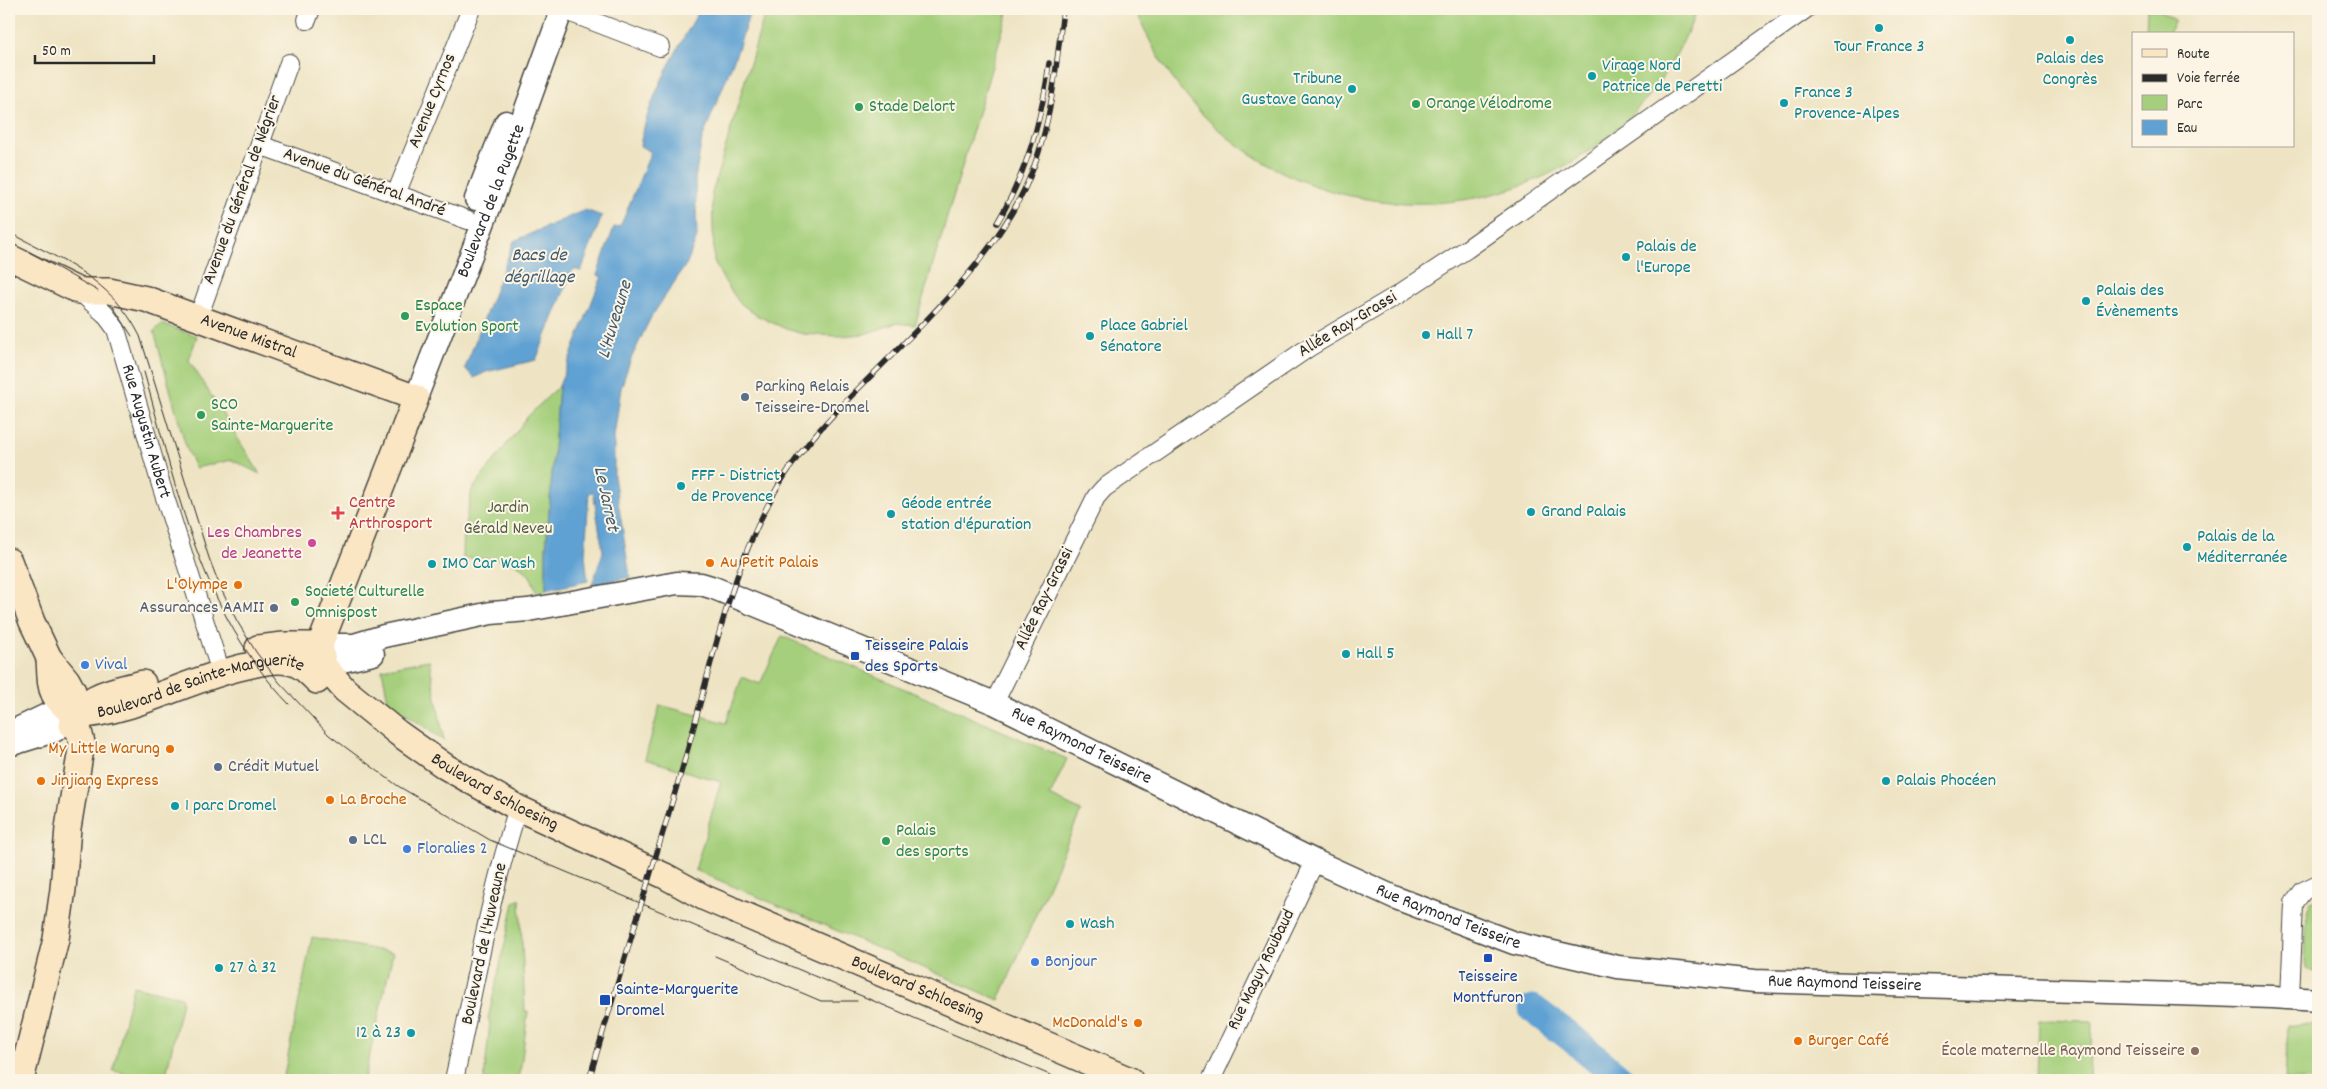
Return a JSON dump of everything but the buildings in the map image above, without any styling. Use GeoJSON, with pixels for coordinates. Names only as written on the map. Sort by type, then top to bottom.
{"type":"FeatureCollection","features":[{"type":"Feature","properties":{"kind":"main road","name":"Rue Augustin Aubert"},"geometry":{"type":"LineString","coordinates":[[9,257],[79,291]]}},
{"type":"Feature","properties":{"kind":"main road","name":"Avenue Mistral"},"geometry":{"type":"LineString","coordinates":[[79,291],[109,291],[136,297],[409,396]]}},
{"type":"Feature","properties":{"kind":"main road","name":"Boulevard de la Pugette"},"geometry":{"type":"LineString","coordinates":[[316,660],[409,396]]}},
{"type":"Feature","properties":{"kind":"main road"},"geometry":{"type":"LineString","coordinates":[[9,561],[32,622],[49,658],[67,680],[73,691],[75,716],[82,743],[68,828],[63,889],[56,939],[20,1080]]}},
{"type":"Feature","properties":{"kind":"main road","name":"Boulevard de Sainte-Marguerite"},"geometry":{"type":"LineString","coordinates":[[75,716],[91,698],[257,648],[284,644],[316,660]]}},
{"type":"Feature","properties":{"kind":"main road","name":"Boulevard de Sainte-Marguerite"},"geometry":{"type":"LineString","coordinates":[[75,716],[98,715],[205,677],[263,662],[316,660]]}},
{"type":"Feature","properties":{"kind":"main road","name":"Boulevard Schloesing"},"geometry":{"type":"LineString","coordinates":[[316,660],[337,701],[386,743],[448,786],[516,815],[566,848],[662,888],[705,898],[1130,1080]]}},
{"type":"Feature","properties":{"kind":"street","name":"Avenue Cyrnos"},"geometry":{"type":"LineString","coordinates":[[396,194],[471,9]]}},
{"type":"Feature","properties":{"kind":"street"},"geometry":{"type":"LineString","coordinates":[[559,9],[660,47]]}},
{"type":"Feature","properties":{"kind":"street","name":"Boulevard de la Pugette"},"geometry":{"type":"LineString","coordinates":[[409,396],[468,220],[559,9]]}},
{"type":"Feature","properties":{"kind":"street","name":"Boulevard de la Pugette"},"geometry":{"type":"LineString","coordinates":[[409,396],[508,159],[559,9]]}},
{"type":"Feature","properties":{"kind":"street","name":"Allée Ray-Grassi"},"geometry":{"type":"LineString","coordinates":[[994,703],[1096,497],[1104,488],[1308,348],[1398,294],[1467,249],[1792,15],[1806,9]]}},
{"type":"Feature","properties":{"kind":"street","name":"Avenue du Général de Négrier"},"geometry":{"type":"LineString","coordinates":[[198,318],[289,63]]}},
{"type":"Feature","properties":{"kind":"street","name":"Avenue du Général André"},"geometry":{"type":"LineString","coordinates":[[260,145],[468,220]]}},
{"type":"Feature","properties":{"kind":"street","name":"Rue Augustin Aubert"},"geometry":{"type":"LineString","coordinates":[[79,291],[105,314],[116,329],[161,485],[218,660]]}},
{"type":"Feature","properties":{"kind":"street","name":"Rue Raymond Teisseire"},"geometry":{"type":"LineString","coordinates":[[641,588],[677,583],[701,584],[714,588],[994,703],[1314,861],[1396,898],[1514,943],[1618,967],[1780,983],[2318,1000]]}},
{"type":"Feature","properties":{"kind":"street","name":"Boulevard de Sainte-Marguerite"},"geometry":{"type":"LineString","coordinates":[[316,660],[384,636],[490,613],[528,610],[641,588]]}},
{"type":"Feature","properties":{"kind":"street","name":"Boulevard de Sainte-Marguerite"},"geometry":{"type":"LineString","coordinates":[[9,732],[35,718],[51,713],[75,716]]}},
{"type":"Feature","properties":{"kind":"street","name":"Boulevard de Sainte-Marguerite"},"geometry":{"type":"LineString","coordinates":[[9,745],[54,731],[75,716]]}},
{"type":"Feature","properties":{"kind":"street","name":"Boulevard de l'Huveaune"},"geometry":{"type":"LineString","coordinates":[[454,1080],[486,920],[516,815]]}},
{"type":"Feature","properties":{"kind":"street","name":"Rue Maguy Roubaud"},"geometry":{"type":"LineString","coordinates":[[1211,1080],[1314,861]]}},
{"type":"Feature","properties":{"kind":"street"},"geometry":{"type":"LineString","coordinates":[[2290,998],[2294,903],[2303,891],[2318,884]]}},
{"type":"Feature","properties":{"kind":"green space","name":"Stade Delort"},"geometry":{"type":"Polygon","coordinates":[[[766,9],[1009,9],[915,325],[896,323],[865,334],[838,336],[803,334],[786,329],[756,315],[739,302],[723,279],[714,261],[712,193],[766,9]]]}},
{"type":"Feature","properties":{"kind":"green space","name":"Orange Vélodrome"},"geometry":{"type":"Polygon","coordinates":[[[1136,9],[1697,9],[1650,94],[1583,155],[1503,191],[1417,203],[1331,191],[1251,154],[1184,94],[1136,9]]]}},
{"type":"Feature","properties":{"kind":"green space"},"geometry":{"type":"Polygon","coordinates":[[[2147,9],[2158,9],[2175,20],[2168,32],[2146,32],[2147,9]]]}},
{"type":"Feature","properties":{"kind":"green space","name":"SCO Sainte-Marguerite"},"geometry":{"type":"Polygon","coordinates":[[[162,324],[197,336],[189,360],[260,474],[232,460],[195,468],[186,447],[154,331],[162,324]]]}},
{"type":"Feature","properties":{"kind":"green space","name":"Jardin Gérald Neveu"},"geometry":{"type":"Polygon","coordinates":[[[559,386],[546,550],[546,590],[536,592],[532,580],[526,571],[518,565],[497,559],[463,558],[464,529],[472,490],[529,415],[559,386]]]}},
{"type":"Feature","properties":{"kind":"green space","name":"Palais des sports"},"geometry":{"type":"Polygon","coordinates":[[[782,636],[1067,759],[1050,796],[1081,811],[999,1000],[695,870],[721,782],[645,759],[660,705],[726,723],[742,677],[760,684],[782,636]]]}},
{"type":"Feature","properties":{"kind":"green space"},"geometry":{"type":"Polygon","coordinates":[[[429,660],[444,741],[388,701],[382,669],[429,660]]]}},
{"type":"Feature","properties":{"kind":"green space"},"geometry":{"type":"Polygon","coordinates":[[[2318,898],[2318,973],[2306,969],[2305,962],[2307,913],[2310,903],[2318,898]]]}},
{"type":"Feature","properties":{"kind":"green space"},"geometry":{"type":"Polygon","coordinates":[[[520,899],[525,1012],[528,1011],[521,1066],[517,1080],[484,1080],[490,1022],[488,1019],[514,903],[520,899]]]}},
{"type":"Feature","properties":{"kind":"green space"},"geometry":{"type":"Polygon","coordinates":[[[312,937],[393,953],[364,1080],[283,1080],[312,937]]]}},
{"type":"Feature","properties":{"kind":"green space"},"geometry":{"type":"Polygon","coordinates":[[[133,986],[181,997],[182,1001],[165,1080],[113,1071],[133,986]]]}},
{"type":"Feature","properties":{"kind":"green space"},"geometry":{"type":"Polygon","coordinates":[[[2039,1020],[2092,1021],[2090,1080],[2037,1080],[2039,1020]]]}},
{"type":"Feature","properties":{"kind":"green space"},"geometry":{"type":"Polygon","coordinates":[[[2288,1024],[2318,1026],[2318,1080],[2285,1080],[2288,1024]]]}},
{"type":"Feature","properties":{"kind":"water","name":"L'Huveaune"},"geometry":{"type":"Polygon","coordinates":[[[700,9],[751,9],[737,52],[702,139],[695,179],[697,237],[687,263],[650,319],[630,361],[621,388],[614,437],[614,476],[630,577],[592,585],[603,552],[593,492],[589,493],[585,556],[588,581],[546,590],[546,550],[559,386],[602,277],[597,275],[614,227],[620,226],[623,220],[651,152],[640,146],[649,110],[664,75],[700,9]]]}},
{"type":"Feature","properties":{"kind":"water","name":"Bacs de dégrillage"},"geometry":{"type":"Polygon","coordinates":[[[585,210],[602,216],[581,271],[573,269],[536,360],[486,372],[474,378],[465,368],[514,241],[585,210]]]}},
{"type":"Feature","properties":{"kind":"waterway","name":"Le Jarret"},"geometry":{"type":"LineString","coordinates":[[1533,1009],[1573,1039],[1621,1080]]}},
{"type":"Feature","properties":{"kind":"tram line"},"geometry":{"type":"LineString","coordinates":[[9,232],[84,273],[115,299],[128,316],[140,336],[209,558],[221,589],[237,621],[256,652],[279,682],[329,735],[398,786],[490,840],[1062,1080]]}},
{"type":"Feature","properties":{"kind":"tram line"},"geometry":{"type":"LineString","coordinates":[[28,251],[98,291]]}},
{"type":"Feature","properties":{"kind":"tram line"},"geometry":{"type":"LineString","coordinates":[[112,305],[132,336]]}},
{"type":"Feature","properties":{"kind":"tram line"},"geometry":{"type":"LineString","coordinates":[[144,372],[181,505],[213,590],[234,630],[259,668],[289,704]]}},
{"type":"Feature","properties":{"kind":"tram line"},"geometry":{"type":"LineString","coordinates":[[715,956],[821,1001],[857,1001]]}},
{"type":"Feature","properties":{"kind":"railway"},"geometry":{"type":"LineString","coordinates":[[589,1080],[682,769],[719,632],[754,533],[781,481],[809,443],[840,408],[964,280],[997,237],[1011,214],[1033,169],[1046,124],[1055,78],[1063,9]]}},
{"type":"Feature","properties":{"kind":"railway"},"geometry":{"type":"LineString","coordinates":[[997,223],[1016,185],[1031,146],[1042,105],[1049,63]]}},
{"type":"Feature","properties":{"kind":"place","name":"Tour France 3"},"geometry":{"type":"Point","coordinates":[1879,28]}},
{"type":"Feature","properties":{"kind":"place","name":"Palais des Congrès"},"geometry":{"type":"Point","coordinates":[2070,40]}},
{"type":"Feature","properties":{"kind":"place","name":"Virage Nord Patrice de Peretti"},"geometry":{"type":"Point","coordinates":[1592,76]}},
{"type":"Feature","properties":{"kind":"place","name":"Tribune Gustave Ganay"},"geometry":{"type":"Point","coordinates":[1352,89]}},
{"type":"Feature","properties":{"kind":"place","name":"France 3 Provence-Alpes"},"geometry":{"type":"Point","coordinates":[1784,103]}},
{"type":"Feature","properties":{"kind":"place","name":"Orange Vélodrome"},"geometry":{"type":"Point","coordinates":[1416,104]}},
{"type":"Feature","properties":{"kind":"place","name":"Stade Delort"},"geometry":{"type":"Point","coordinates":[859,107]}},
{"type":"Feature","properties":{"kind":"place","name":"Palais de l'Europe"},"geometry":{"type":"Point","coordinates":[1626,257]}},
{"type":"Feature","properties":{"kind":"place","name":"Palais des Évènements"},"geometry":{"type":"Point","coordinates":[2086,301]}},
{"type":"Feature","properties":{"kind":"place","name":"Espace Evolution Sport"},"geometry":{"type":"Point","coordinates":[405,316]}},
{"type":"Feature","properties":{"kind":"place","name":"Hall 7"},"geometry":{"type":"Point","coordinates":[1426,335]}},
{"type":"Feature","properties":{"kind":"place","name":"Place Gabriel Sénatore"},"geometry":{"type":"Point","coordinates":[1090,336]}},
{"type":"Feature","properties":{"kind":"place","name":"Parking Relais Teisseire-Dromel"},"geometry":{"type":"Point","coordinates":[745,397]}},
{"type":"Feature","properties":{"kind":"place","name":"SCO Sainte-Marguerite"},"geometry":{"type":"Point","coordinates":[201,415]}},
{"type":"Feature","properties":{"kind":"place","name":"FFF - District de Provence"},"geometry":{"type":"Point","coordinates":[681,486]}},
{"type":"Feature","properties":{"kind":"place","name":"Grand Palais"},"geometry":{"type":"Point","coordinates":[1531,512]}},
{"type":"Feature","properties":{"kind":"place","name":"Centre Arthrosport"},"geometry":{"type":"Point","coordinates":[338,513]}},
{"type":"Feature","properties":{"kind":"place","name":"Géode entrée station d'épuration"},"geometry":{"type":"Point","coordinates":[891,514]}},
{"type":"Feature","properties":{"kind":"place","name":"Les Chambres de Jeanette"},"geometry":{"type":"Point","coordinates":[312,543]}},
{"type":"Feature","properties":{"kind":"place","name":"Palais de la Méditerranée"},"geometry":{"type":"Point","coordinates":[2187,547]}},
{"type":"Feature","properties":{"kind":"place","name":"Au Petit Palais"},"geometry":{"type":"Point","coordinates":[710,563]}},
{"type":"Feature","properties":{"kind":"place","name":"IMO Car Wash"},"geometry":{"type":"Point","coordinates":[432,564]}},
{"type":"Feature","properties":{"kind":"place","name":"L'Olympe"},"geometry":{"type":"Point","coordinates":[238,585]}},
{"type":"Feature","properties":{"kind":"place","name":"Societé Culturelle Omnispost"},"geometry":{"type":"Point","coordinates":[295,602]}},
{"type":"Feature","properties":{"kind":"place","name":"Assurances AAMII"},"geometry":{"type":"Point","coordinates":[274,608]}},
{"type":"Feature","properties":{"kind":"place","name":"Hall 5"},"geometry":{"type":"Point","coordinates":[1346,654]}},
{"type":"Feature","properties":{"kind":"place","name":"Teisseire Palais des Sports"},"geometry":{"type":"Point","coordinates":[855,656]}},
{"type":"Feature","properties":{"kind":"place","name":"Vival"},"geometry":{"type":"Point","coordinates":[85,665]}},
{"type":"Feature","properties":{"kind":"place","name":"My Little Warung"},"geometry":{"type":"Point","coordinates":[170,749]}},
{"type":"Feature","properties":{"kind":"place","name":"Crédit Mutuel"},"geometry":{"type":"Point","coordinates":[218,767]}},
{"type":"Feature","properties":{"kind":"place","name":"Jinjiang Express"},"geometry":{"type":"Point","coordinates":[41,781]}},
{"type":"Feature","properties":{"kind":"place","name":"Palais Phocéen"},"geometry":{"type":"Point","coordinates":[1886,781]}},
{"type":"Feature","properties":{"kind":"place","name":"La Broche"},"geometry":{"type":"Point","coordinates":[330,800]}},
{"type":"Feature","properties":{"kind":"place","name":"1 parc Dromel"},"geometry":{"type":"Point","coordinates":[175,806]}},
{"type":"Feature","properties":{"kind":"place","name":"LCL"},"geometry":{"type":"Point","coordinates":[353,840]}},
{"type":"Feature","properties":{"kind":"place","name":"Palais des sports"},"geometry":{"type":"Point","coordinates":[886,841]}},
{"type":"Feature","properties":{"kind":"place","name":"Floralies 2"},"geometry":{"type":"Point","coordinates":[407,849]}},
{"type":"Feature","properties":{"kind":"place","name":"Wash"},"geometry":{"type":"Point","coordinates":[1070,924]}},
{"type":"Feature","properties":{"kind":"place","name":"Teisseire Montfuron"},"geometry":{"type":"Point","coordinates":[1488,958]}},
{"type":"Feature","properties":{"kind":"place","name":"Bonjour"},"geometry":{"type":"Point","coordinates":[1035,962]}},
{"type":"Feature","properties":{"kind":"place","name":"27 à 32"},"geometry":{"type":"Point","coordinates":[219,968]}},
{"type":"Feature","properties":{"kind":"place","name":"Sainte-Marguerite Dromel"},"geometry":{"type":"Point","coordinates":[605,1000]}},
{"type":"Feature","properties":{"kind":"place","name":"McDonald's"},"geometry":{"type":"Point","coordinates":[1138,1023]}},
{"type":"Feature","properties":{"kind":"place","name":"12 à 23"},"geometry":{"type":"Point","coordinates":[411,1033]}},
{"type":"Feature","properties":{"kind":"place","name":"Burger Café"},"geometry":{"type":"Point","coordinates":[1798,1041]}},
{"type":"Feature","properties":{"kind":"place","name":"École maternelle Raymond Teisseire"},"geometry":{"type":"Point","coordinates":[2195,1051]}}]}
